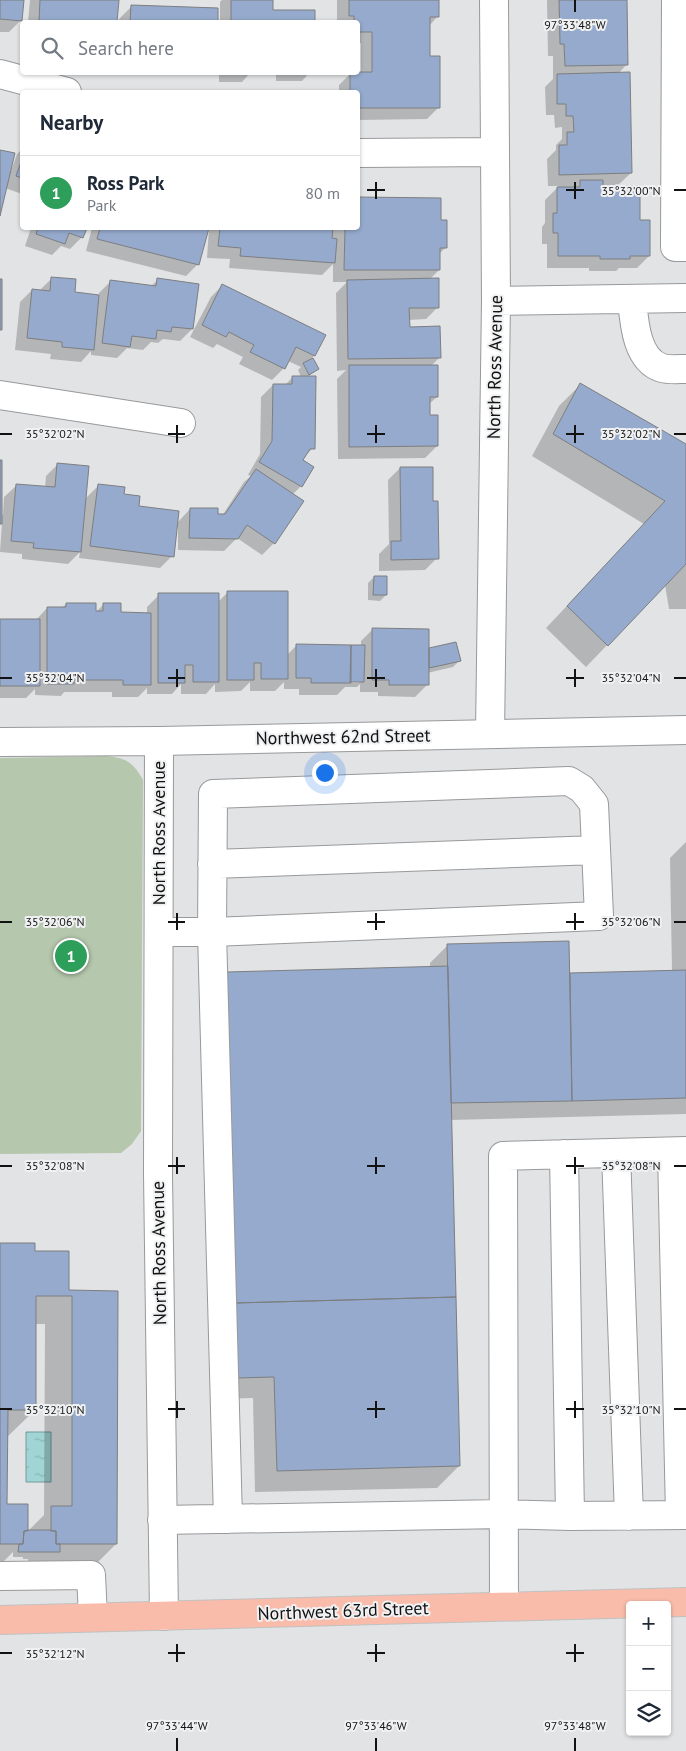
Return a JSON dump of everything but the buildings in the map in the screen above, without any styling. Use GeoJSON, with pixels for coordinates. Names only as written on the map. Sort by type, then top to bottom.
{"type":"FeatureCollection","features":[{"type":"Feature","properties":{"kind":"main road","name":"Northwest 63rd Street"},"geometry":{"type":"LineString","coordinates":[[0,1620],[686,1602]]}},
{"type":"Feature","properties":{"kind":"street","name":"North Ross Avenue"},"geometry":{"type":"LineString","coordinates":[[490,734],[496,301],[494,0]]}},
{"type":"Feature","properties":{"kind":"street"},"geometry":{"type":"LineString","coordinates":[[676,0],[675,247],[686,247]]}},
{"type":"Feature","properties":{"kind":"street"},"geometry":{"type":"LineString","coordinates":[[0,74],[60,90]]}},
{"type":"Feature","properties":{"kind":"street"},"geometry":{"type":"LineString","coordinates":[[360,153],[495,152]]}},
{"type":"Feature","properties":{"kind":"street"},"geometry":{"type":"LineString","coordinates":[[632,298],[635,334],[646,356],[654,364],[664,369],[686,369]]}},
{"type":"Feature","properties":{"kind":"street"},"geometry":{"type":"LineString","coordinates":[[496,301],[686,298]]}},
{"type":"Feature","properties":{"kind":"street"},"geometry":{"type":"LineString","coordinates":[[0,395],[182,423]]}},
{"type":"Feature","properties":{"kind":"street","name":"Northwest 62nd Street"},"geometry":{"type":"LineString","coordinates":[[0,742],[159,741],[686,730]]}},
{"type":"Feature","properties":{"kind":"street","name":"North Ross Avenue"},"geometry":{"type":"LineString","coordinates":[[159,741],[158,1174],[164,1616]]}},
{"type":"Feature","properties":{"kind":"street"},"geometry":{"type":"LineString","coordinates":[[159,932],[212,932],[599,916],[594,804],[582,789],[569,781],[213,794],[212,932],[228,1520]]}},
{"type":"Feature","properties":{"kind":"street"},"geometry":{"type":"LineString","coordinates":[[212,864],[596,850]]}},
{"type":"Feature","properties":{"kind":"street"},"geometry":{"type":"LineString","coordinates":[[162,1520],[503,1514],[570,1516],[683,1515],[679,1152],[502,1156],[503,1514],[504,1606]]}},
{"type":"Feature","properties":{"kind":"street"},"geometry":{"type":"LineString","coordinates":[[616,1153],[629,1516]]}},
{"type":"Feature","properties":{"kind":"street"},"geometry":{"type":"LineString","coordinates":[[564,1154],[570,1516]]}},
{"type":"Feature","properties":{"kind":"street"},"geometry":{"type":"LineString","coordinates":[[0,1576],[91,1575],[93,1617]]}},
{"type":"Feature","properties":{"kind":"green space"},"geometry":{"type":"Polygon","coordinates":[[[106,756],[128,762],[136,769],[143,780],[141,1131],[132,1144],[121,1153],[0,1154],[0,758],[106,756]]]}},
{"type":"Feature","properties":{"kind":"water"},"geometry":{"type":"Polygon","coordinates":[[[26,1432],[51,1432],[51,1482],[26,1482],[26,1432]]]}},
{"type":"Feature","properties":{"kind":"place","name":"Ross Park"},"geometry":{"type":"Point","coordinates":[71,956]}}]}
